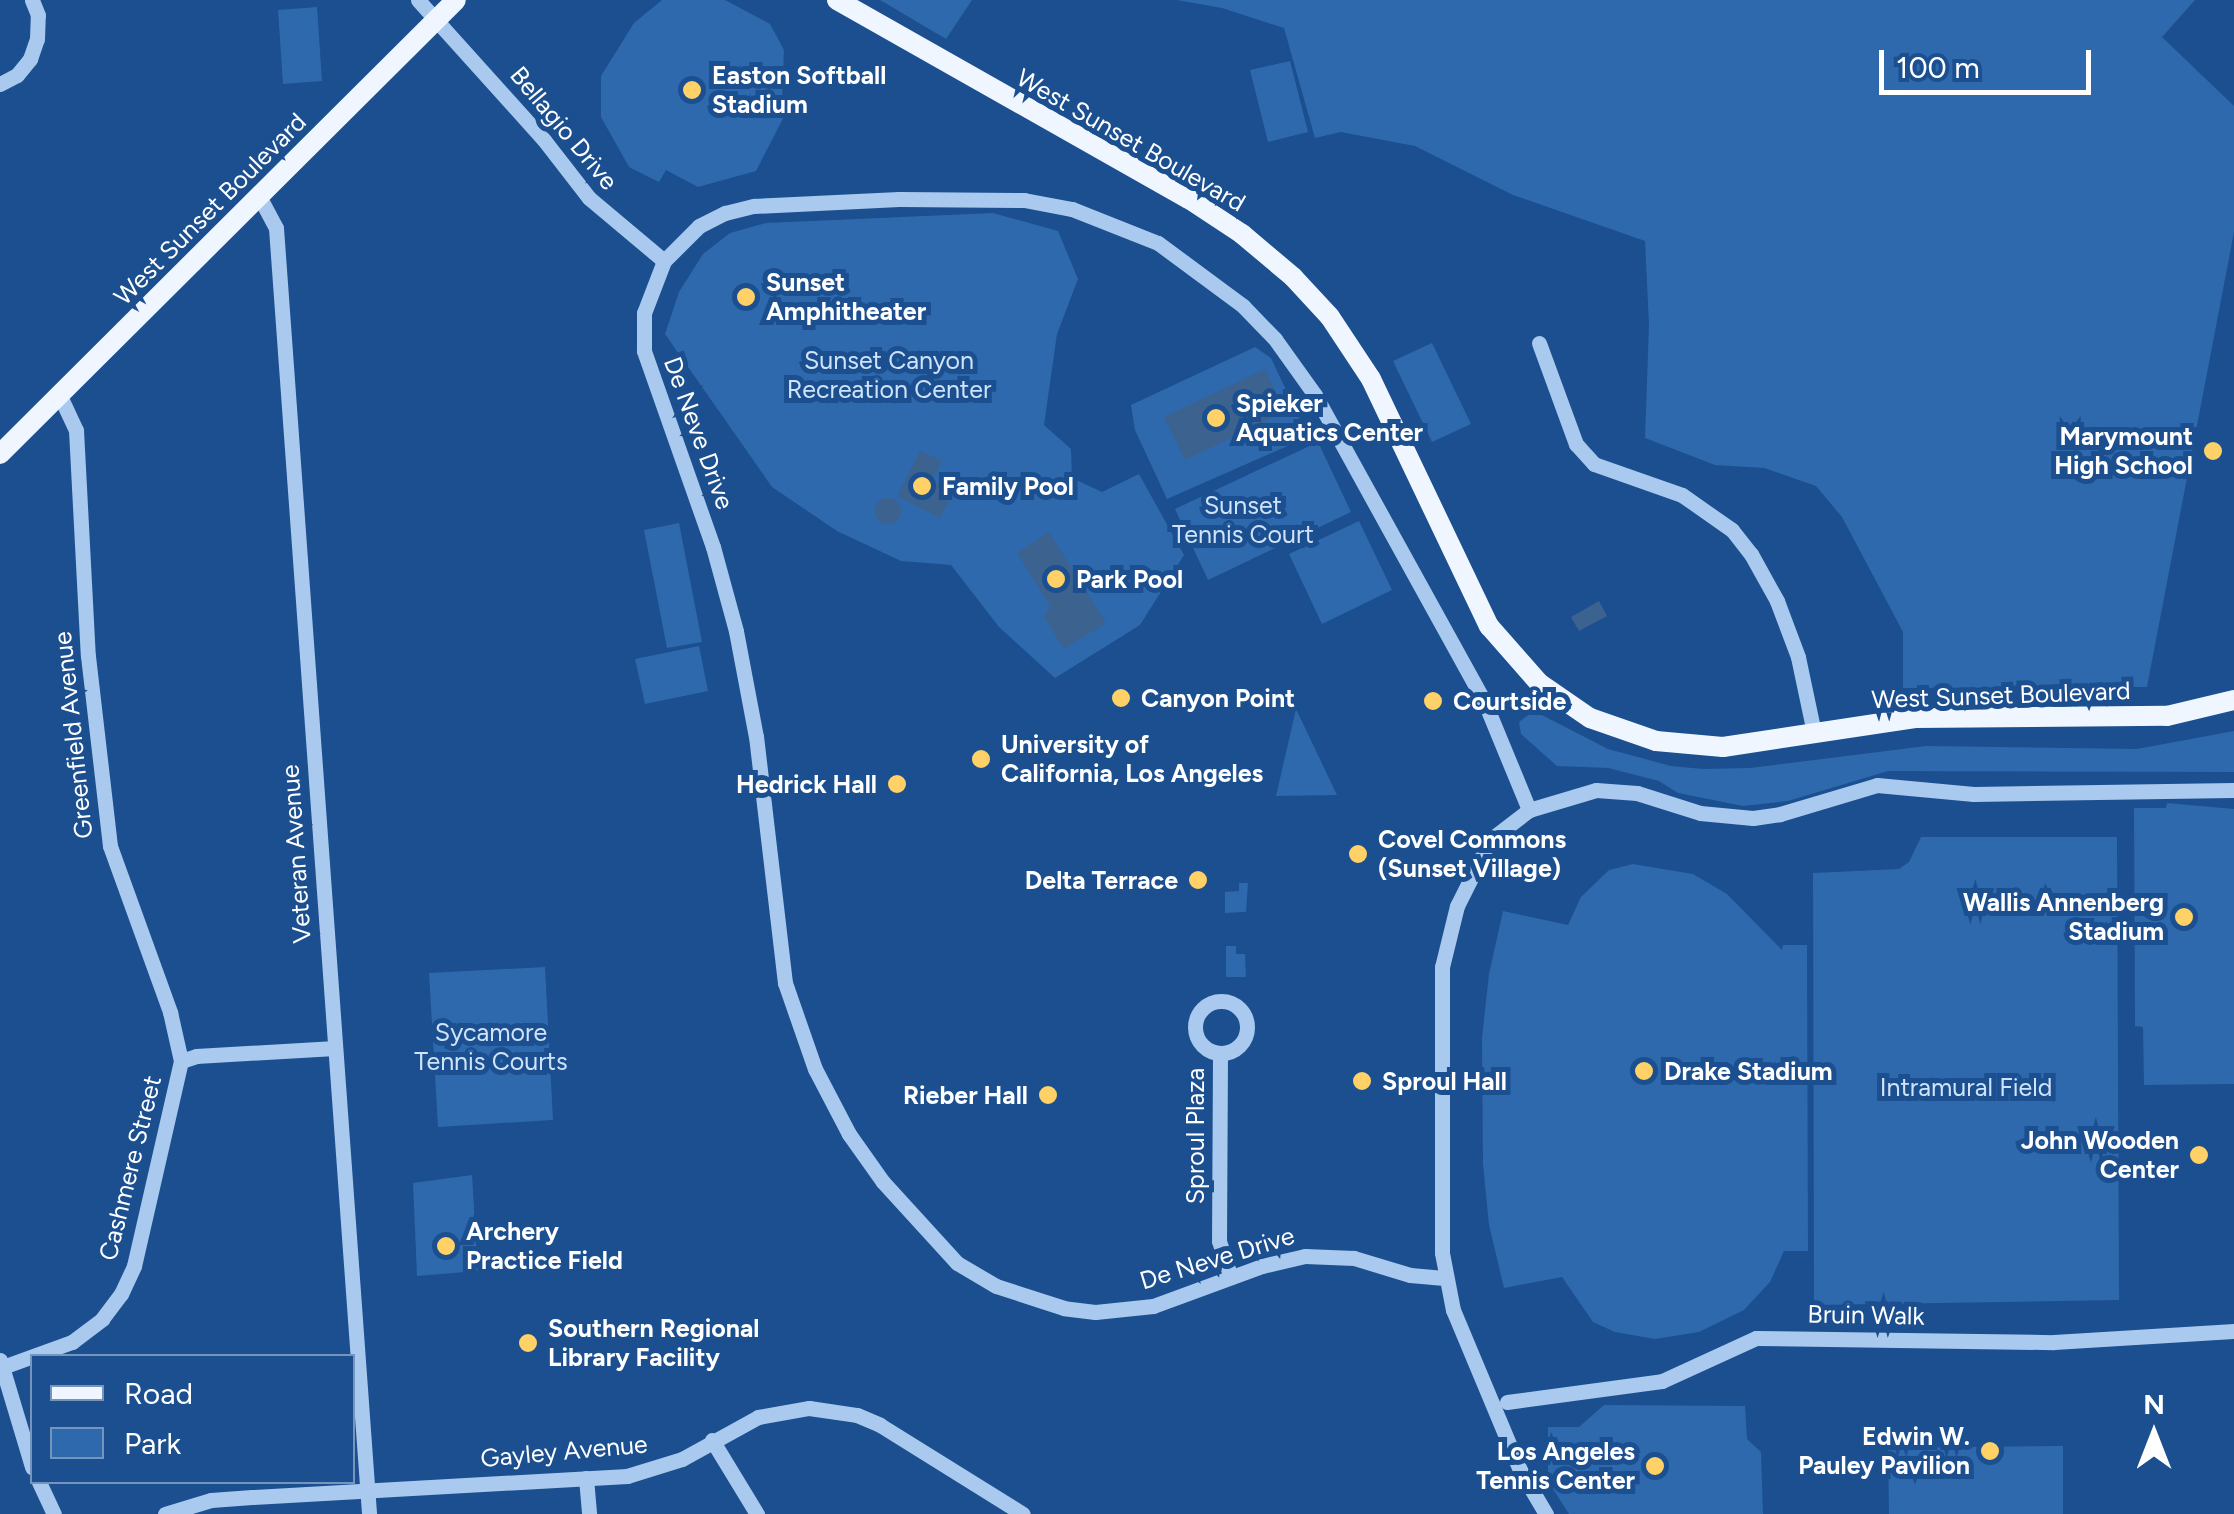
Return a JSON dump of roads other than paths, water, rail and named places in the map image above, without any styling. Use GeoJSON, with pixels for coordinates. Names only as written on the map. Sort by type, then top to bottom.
{"type":"FeatureCollection","features":[{"type":"Feature","properties":{"kind":"main road","name":"West Sunset Boulevard"},"geometry":{"type":"LineString","coordinates":[[0,454],[456,0]]}},
{"type":"Feature","properties":{"kind":"main road","name":"West Sunset Boulevard"},"geometry":{"type":"LineString","coordinates":[[837,0],[1189,200],[1242,234],[1293,278],[1330,317],[1371,379],[1489,626],[1518,663],[1554,695],[1614,728],[1678,746],[1734,746],[1916,718],[2167,716],[2234,700]]}},
{"type":"Feature","properties":{"kind":"street"},"geometry":{"type":"LineString","coordinates":[[0,84],[17,75],[30,58],[38,27],[32,0]]}},
{"type":"Feature","properties":{"kind":"street","name":"Bellagio Drive"},"geometry":{"type":"LineString","coordinates":[[418,0],[589,198],[664,261]]}},
{"type":"Feature","properties":{"kind":"street","name":"Veteran Avenue"},"geometry":{"type":"LineString","coordinates":[[259,196],[276,228],[368,1514]]}},
{"type":"Feature","properties":{"kind":"street","name":"De Neve Drive"},"geometry":{"type":"LineString","coordinates":[[1444,1278],[1410,1275],[1354,1258],[1285,1259],[1168,1302],[1095,1312],[1023,1298],[975,1274],[942,1249],[886,1186],[849,1134],[805,1047],[785,983],[754,726],[736,632],[713,546],[644,351],[644,313],[664,261],[699,226],[725,213],[754,206],[899,199],[1024,200],[1072,210],[1158,244],[1244,306],[1296,365],[1485,703],[1529,810]]}},
{"type":"Feature","properties":{"kind":"street"},"geometry":{"type":"LineString","coordinates":[[1539,344],[1576,444],[1594,464],[1682,495],[1732,530],[1751,554],[1777,601],[1798,657],[1814,733]]}},
{"type":"Feature","properties":{"kind":"street","name":"Greenfield Avenue"},"geometry":{"type":"LineString","coordinates":[[60,396],[76,430],[88,656],[110,846],[170,1012],[181,1061]]}},
{"type":"Feature","properties":{"kind":"street"},"geometry":{"type":"LineString","coordinates":[[1546,1514],[1506,1438],[1444,1278],[1441,992],[1445,944],[1480,856],[1508,824],[1529,810],[1596,790],[1638,793],[1700,813],[1739,818],[1780,814],[1877,785],[1974,794],[2234,790]]}},
{"type":"Feature","properties":{"kind":"street","name":"Cashmere Street"},"geometry":{"type":"LineString","coordinates":[[35,1354],[72,1342],[102,1319],[121,1294],[134,1266],[181,1061],[336,1048]]}},
{"type":"Feature","properties":{"kind":"street","name":"Sproul Plaza"},"geometry":{"type":"LineString","coordinates":[[1220,1054],[1220,1240],[1231,1276]]}},
{"type":"Feature","properties":{"kind":"street","name":"Bruin Walk"},"geometry":{"type":"LineString","coordinates":[[1506,1402],[1662,1381],[1756,1338],[2054,1342],[2234,1330]]}},
{"type":"Feature","properties":{"kind":"street","name":"Cashmere Street"},"geometry":{"type":"LineString","coordinates":[[1,1365],[30,1356]]}},
{"type":"Feature","properties":{"kind":"street"},"geometry":{"type":"LineString","coordinates":[[1,1365],[30,1460]]}},
{"type":"Feature","properties":{"kind":"street","name":"Gayley Avenue"},"geometry":{"type":"LineString","coordinates":[[165,1514],[211,1500],[586,1478],[660,1468],[784,1409],[846,1412],[880,1425],[1023,1514]]}},
{"type":"Feature","properties":{"kind":"street"},"geometry":{"type":"LineString","coordinates":[[712,1440],[757,1514]]}},
{"type":"Feature","properties":{"kind":"street"},"geometry":{"type":"LineString","coordinates":[[586,1478],[590,1514]]}},
{"type":"Feature","properties":{"kind":"street"},"geometry":{"type":"LineString","coordinates":[[40,1484],[54,1514]]}},
{"type":"Feature","properties":{"kind":"place","name":"Easton Softball Stadium"},"geometry":{"type":"Point","coordinates":[692,90]}},
{"type":"Feature","properties":{"kind":"place","name":"Sunset Amphitheater"},"geometry":{"type":"Point","coordinates":[746,297]}},
{"type":"Feature","properties":{"kind":"place","name":"Spieker Aquatics Center"},"geometry":{"type":"Point","coordinates":[1216,418]}},
{"type":"Feature","properties":{"kind":"place","name":"Marymount High School"},"geometry":{"type":"Point","coordinates":[2213,451]}},
{"type":"Feature","properties":{"kind":"place","name":"Family Pool"},"geometry":{"type":"Point","coordinates":[922,486]}},
{"type":"Feature","properties":{"kind":"place","name":"Park Pool"},"geometry":{"type":"Point","coordinates":[1056,579]}},
{"type":"Feature","properties":{"kind":"place","name":"Canyon Point"},"geometry":{"type":"Point","coordinates":[1121,698]}},
{"type":"Feature","properties":{"kind":"place","name":"Courtside"},"geometry":{"type":"Point","coordinates":[1433,701]}},
{"type":"Feature","properties":{"kind":"place","name":"University of California, Los Angeles"},"geometry":{"type":"Point","coordinates":[981,759]}},
{"type":"Feature","properties":{"kind":"place","name":"Hedrick Hall"},"geometry":{"type":"Point","coordinates":[897,784]}},
{"type":"Feature","properties":{"kind":"place","name":"Covel Commons (Sunset Village)"},"geometry":{"type":"Point","coordinates":[1358,854]}},
{"type":"Feature","properties":{"kind":"place","name":"Delta Terrace"},"geometry":{"type":"Point","coordinates":[1198,880]}},
{"type":"Feature","properties":{"kind":"place","name":"Wallis Annenberg Stadium"},"geometry":{"type":"Point","coordinates":[2184,917]}},
{"type":"Feature","properties":{"kind":"place","name":"Drake Stadium"},"geometry":{"type":"Point","coordinates":[1644,1071]}},
{"type":"Feature","properties":{"kind":"place","name":"Sproul Hall"},"geometry":{"type":"Point","coordinates":[1362,1081]}},
{"type":"Feature","properties":{"kind":"place","name":"Rieber Hall"},"geometry":{"type":"Point","coordinates":[1048,1095]}},
{"type":"Feature","properties":{"kind":"place","name":"John Wooden Center"},"geometry":{"type":"Point","coordinates":[2199,1155]}},
{"type":"Feature","properties":{"kind":"place","name":"Archery Practice Field"},"geometry":{"type":"Point","coordinates":[446,1246]}},
{"type":"Feature","properties":{"kind":"place","name":"Southern Regional Library Facility"},"geometry":{"type":"Point","coordinates":[528,1343]}},
{"type":"Feature","properties":{"kind":"place","name":"Edwin W. Pauley Pavilion"},"geometry":{"type":"Point","coordinates":[1990,1451]}},
{"type":"Feature","properties":{"kind":"place","name":"Los Angeles Tennis Center"},"geometry":{"type":"Point","coordinates":[1655,1466]}},
{"type":"Feature","properties":{"kind":"park label","name":"Sunset Canyon Recreation Center"},"geometry":{"type":"Point","coordinates":[889,376]}},
{"type":"Feature","properties":{"kind":"park label","name":"Sunset Tennis Court"},"geometry":{"type":"Point","coordinates":[1243,520]}},
{"type":"Feature","properties":{"kind":"park label","name":"Sycamore Tennis Courts"},"geometry":{"type":"Point","coordinates":[491,1048]}},
{"type":"Feature","properties":{"kind":"park label","name":"Intramural Field"},"geometry":{"type":"Point","coordinates":[1966,1087]}}]}
